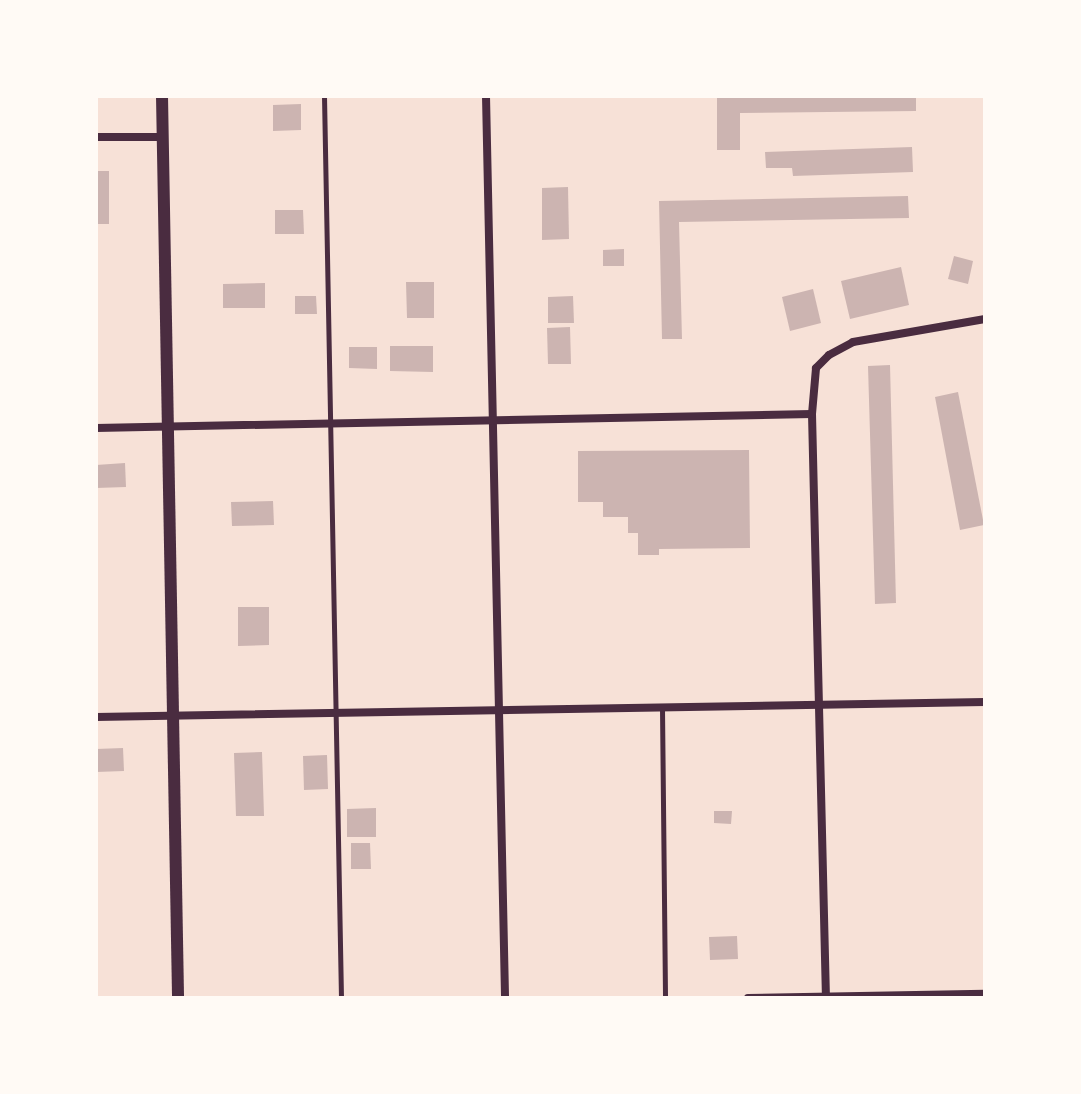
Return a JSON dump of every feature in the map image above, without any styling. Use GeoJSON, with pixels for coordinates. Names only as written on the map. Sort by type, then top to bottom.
{"type":"FeatureCollection","features":[{"type":"Feature","properties":{"kind":"street"},"geometry":{"type":"LineString","coordinates":[[162,96],[167,427],[176,716],[178,998]]}},
{"type":"Feature","properties":{"kind":"street"},"geometry":{"type":"LineString","coordinates":[[486,96],[505,998]]}},
{"type":"Feature","properties":{"kind":"street"},"geometry":{"type":"LineString","coordinates":[[96,137],[162,137]]}},
{"type":"Feature","properties":{"kind":"street"},"geometry":{"type":"LineString","coordinates":[[826,997],[812,414],[816,368],[829,355],[853,342],[985,319]]}},
{"type":"Feature","properties":{"kind":"street"},"geometry":{"type":"LineString","coordinates":[[96,428],[812,414]]}},
{"type":"Feature","properties":{"kind":"street"},"geometry":{"type":"LineString","coordinates":[[96,717],[985,702]]}},
{"type":"Feature","properties":{"kind":"street"},"geometry":{"type":"LineString","coordinates":[[748,998],[985,994]]}},
{"type":"Feature","properties":{"kind":"lane"},"geometry":{"type":"LineString","coordinates":[[324,96],[341,998]]}},
{"type":"Feature","properties":{"kind":"lane"},"geometry":{"type":"LineString","coordinates":[[662,707],[665,998]]}},
{"type":"Feature","properties":{"kind":"building"},"geometry":{"type":"Polygon","coordinates":[[[717,96],[916,96],[916,111],[740,113],[740,150],[717,150],[717,96]]]}},
{"type":"Feature","properties":{"kind":"building"},"geometry":{"type":"Polygon","coordinates":[[[301,104],[301,130],[273,131],[273,105],[301,104]]]}},
{"type":"Feature","properties":{"kind":"building"},"geometry":{"type":"Polygon","coordinates":[[[912,147],[913,172],[793,176],[792,168],[766,168],[765,152],[912,147]]]}},
{"type":"Feature","properties":{"kind":"building"},"geometry":{"type":"Polygon","coordinates":[[[96,171],[109,171],[109,224],[96,224],[96,171]]]}},
{"type":"Feature","properties":{"kind":"building"},"geometry":{"type":"Polygon","coordinates":[[[568,187],[569,239],[542,240],[542,188],[568,187]]]}},
{"type":"Feature","properties":{"kind":"building"},"geometry":{"type":"Polygon","coordinates":[[[908,196],[909,218],[679,222],[682,339],[662,339],[659,201],[908,196]]]}},
{"type":"Feature","properties":{"kind":"building"},"geometry":{"type":"Polygon","coordinates":[[[275,210],[303,210],[304,234],[275,234],[275,210]]]}},
{"type":"Feature","properties":{"kind":"building"},"geometry":{"type":"Polygon","coordinates":[[[624,249],[624,266],[603,266],[603,250],[624,249]]]}},
{"type":"Feature","properties":{"kind":"building"},"geometry":{"type":"Polygon","coordinates":[[[954,256],[973,261],[968,284],[948,279],[954,256]]]}},
{"type":"Feature","properties":{"kind":"building"},"geometry":{"type":"Polygon","coordinates":[[[901,267],[909,305],[850,319],[841,281],[901,267]]]}},
{"type":"Feature","properties":{"kind":"building"},"geometry":{"type":"Polygon","coordinates":[[[406,282],[434,282],[434,318],[407,318],[406,282]]]}},
{"type":"Feature","properties":{"kind":"building"},"geometry":{"type":"Polygon","coordinates":[[[265,283],[265,308],[223,308],[223,284],[265,283]]]}},
{"type":"Feature","properties":{"kind":"building"},"geometry":{"type":"Polygon","coordinates":[[[813,289],[821,323],[790,331],[782,297],[813,289]]]}},
{"type":"Feature","properties":{"kind":"building"},"geometry":{"type":"Polygon","coordinates":[[[295,296],[316,296],[317,314],[295,314],[295,296]]]}},
{"type":"Feature","properties":{"kind":"building"},"geometry":{"type":"Polygon","coordinates":[[[573,296],[574,323],[548,323],[548,297],[573,296]]]}},
{"type":"Feature","properties":{"kind":"building"},"geometry":{"type":"Polygon","coordinates":[[[570,327],[571,364],[548,364],[547,328],[570,327]]]}},
{"type":"Feature","properties":{"kind":"building"},"geometry":{"type":"Polygon","coordinates":[[[390,346],[433,346],[433,372],[390,371],[390,346]]]}},
{"type":"Feature","properties":{"kind":"building"},"geometry":{"type":"Polygon","coordinates":[[[349,347],[377,347],[377,369],[349,368],[349,347]]]}},
{"type":"Feature","properties":{"kind":"building"},"geometry":{"type":"Polygon","coordinates":[[[890,365],[896,603],[875,604],[868,366],[890,365]]]}},
{"type":"Feature","properties":{"kind":"building"},"geometry":{"type":"Polygon","coordinates":[[[958,392],[984,525],[960,530],[935,397],[958,392]]]}},
{"type":"Feature","properties":{"kind":"building"},"geometry":{"type":"Polygon","coordinates":[[[749,450],[750,548],[659,549],[659,555],[638,555],[638,533],[628,533],[628,517],[603,517],[603,502],[578,502],[578,451],[749,450]]]}},
{"type":"Feature","properties":{"kind":"building"},"geometry":{"type":"Polygon","coordinates":[[[125,463],[126,487],[96,488],[96,465],[125,463]]]}},
{"type":"Feature","properties":{"kind":"building"},"geometry":{"type":"Polygon","coordinates":[[[273,501],[274,525],[232,526],[231,502],[273,501]]]}},
{"type":"Feature","properties":{"kind":"building"},"geometry":{"type":"Polygon","coordinates":[[[238,607],[269,607],[269,645],[238,646],[238,607]]]}},
{"type":"Feature","properties":{"kind":"building"},"geometry":{"type":"Polygon","coordinates":[[[123,748],[124,771],[96,772],[96,749],[123,748]]]}},
{"type":"Feature","properties":{"kind":"building"},"geometry":{"type":"Polygon","coordinates":[[[262,752],[264,816],[236,816],[234,753],[262,752]]]}},
{"type":"Feature","properties":{"kind":"building"},"geometry":{"type":"Polygon","coordinates":[[[327,755],[328,789],[304,790],[303,756],[327,755]]]}},
{"type":"Feature","properties":{"kind":"building"},"geometry":{"type":"Polygon","coordinates":[[[376,808],[376,837],[347,837],[347,809],[376,808]]]}},
{"type":"Feature","properties":{"kind":"building"},"geometry":{"type":"Polygon","coordinates":[[[714,811],[732,811],[731,824],[714,823],[714,811]]]}},
{"type":"Feature","properties":{"kind":"building"},"geometry":{"type":"Polygon","coordinates":[[[351,843],[370,843],[371,869],[351,869],[351,843]]]}},
{"type":"Feature","properties":{"kind":"building"},"geometry":{"type":"Polygon","coordinates":[[[737,936],[738,959],[710,960],[709,937],[737,936]]]}}]}
